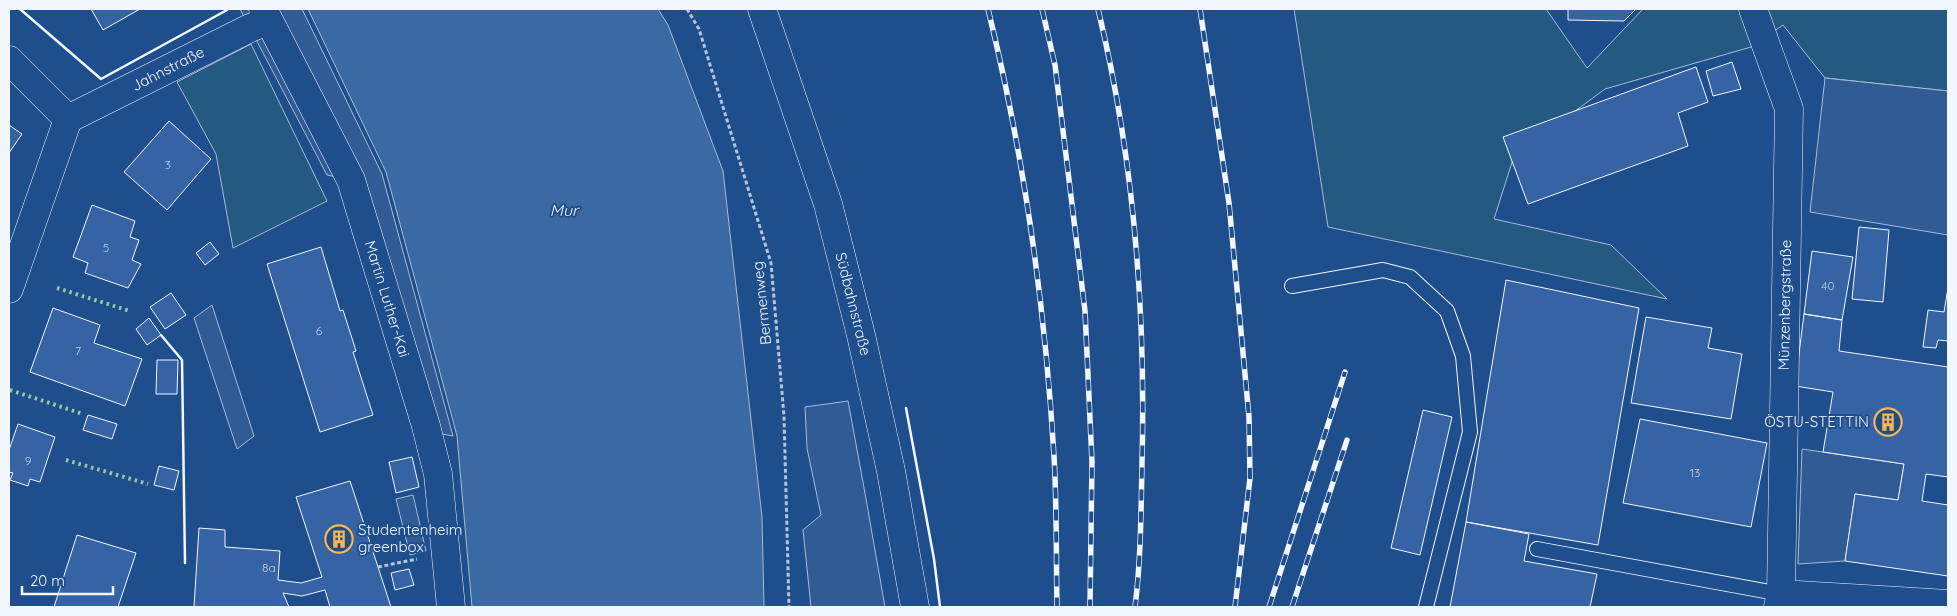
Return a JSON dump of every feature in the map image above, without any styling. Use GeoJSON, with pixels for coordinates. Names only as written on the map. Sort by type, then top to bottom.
{"type":"FeatureCollection","features":[{"type":"Feature","properties":{"kind":"street","name":"Südbahnstraße"},"geometry":{"type":"LineString","coordinates":[[762,9],[830,213],[861,335],[891,472],[916,607]]}},
{"type":"Feature","properties":{"kind":"street","name":"Münzenbergstraße"},"geometry":{"type":"LineString","coordinates":[[1753,9],[1789,109],[1780,600]]}},
{"type":"Feature","properties":{"kind":"street","name":"Jahnstraße"},"geometry":{"type":"LineString","coordinates":[[68,119],[250,28],[266,15]]}},
{"type":"Feature","properties":{"kind":"street","name":"Martin Luther-Kai"},"geometry":{"type":"LineString","coordinates":[[266,15],[351,180],[426,426],[438,474],[451,607]]}},
{"type":"Feature","properties":{"kind":"street"},"geometry":{"type":"LineString","coordinates":[[9,60],[68,119],[9,289]]}},
{"type":"Feature","properties":{"kind":"street"},"geometry":{"type":"LineString","coordinates":[[1780,600],[1948,604]]}},
{"type":"Feature","properties":{"kind":"lane"},"geometry":{"type":"LineString","coordinates":[[1292,286],[1384,270],[1410,277],[1446,311],[1463,356],[1470,432],[1426,607]]}},
{"type":"Feature","properties":{"kind":"lane"},"geometry":{"type":"LineString","coordinates":[[1537,549],[1780,600]]}},
{"type":"Feature","properties":{"kind":"path","name":"Bermenweg"},"geometry":{"type":"LineString","coordinates":[[687,9],[699,29],[771,262],[784,416],[789,607]]}},
{"type":"Feature","properties":{"kind":"path"},"geometry":{"type":"LineString","coordinates":[[378,567],[447,552]]}},
{"type":"Feature","properties":{"kind":"shaded area"},"geometry":{"type":"Polygon","coordinates":[[[240,9],[302,9],[382,174],[453,436],[431,432],[351,180],[327,175],[240,9]]]}},
{"type":"Feature","properties":{"kind":"shaded area"},"geometry":{"type":"Polygon","coordinates":[[[1294,9],[1546,9],[1587,68],[1643,9],[1948,9],[1948,91],[1825,78],[1783,25],[1751,47],[1605,89],[1514,156],[1494,219],[1611,245],[1667,299],[1328,227],[1294,9]]]}},
{"type":"Feature","properties":{"kind":"shaded area"},"geometry":{"type":"Polygon","coordinates":[[[251,44],[327,201],[233,248],[216,154],[177,82],[251,44]]]}},
{"type":"Feature","properties":{"kind":"shaded area"},"geometry":{"type":"Polygon","coordinates":[[[1825,78],[1948,91],[1948,235],[1810,212],[1825,78]]]}},
{"type":"Feature","properties":{"kind":"shaded area"},"geometry":{"type":"Polygon","coordinates":[[[212,305],[254,436],[237,449],[194,318],[212,305]]]}},
{"type":"Feature","properties":{"kind":"shaded area"},"geometry":{"type":"Polygon","coordinates":[[[848,401],[885,607],[811,607],[803,530],[821,515],[807,448],[805,407],[848,401]]]}},
{"type":"Feature","properties":{"kind":"shaded area"},"geometry":{"type":"Polygon","coordinates":[[[1802,449],[1904,464],[1898,500],[1855,494],[1845,561],[1798,564],[1802,449]]]}},
{"type":"Feature","properties":{"kind":"shaded area"},"geometry":{"type":"Polygon","coordinates":[[[413,495],[426,551],[410,555],[396,499],[413,495]]]}},
{"type":"Feature","properties":{"kind":"water","name":"Mur"},"geometry":{"type":"Polygon","coordinates":[[[308,9],[658,9],[668,25],[723,171],[762,517],[764,607],[472,607],[457,436],[386,172],[308,9]]]}},
{"type":"Feature","properties":{"kind":"building"},"geometry":{"type":"Polygon","coordinates":[[[91,9],[140,9],[103,30],[91,9]]]}},
{"type":"Feature","properties":{"kind":"building"},"geometry":{"type":"Polygon","coordinates":[[[1568,9],[1636,9],[1624,21],[1568,20],[1568,9]]]}},
{"type":"Feature","properties":{"kind":"building"},"geometry":{"type":"Polygon","coordinates":[[[1732,62],[1741,89],[1713,96],[1706,71],[1732,62]]]}},
{"type":"Feature","properties":{"kind":"building"},"geometry":{"type":"Polygon","coordinates":[[[1696,67],[1708,102],[1678,113],[1688,146],[1528,204],[1503,137],[1696,67]]]}},
{"type":"Feature","properties":{"kind":"building"},"geometry":{"type":"Polygon","coordinates":[[[169,121],[211,159],[167,210],[124,172],[169,121]]]}},
{"type":"Feature","properties":{"kind":"building"},"geometry":{"type":"Polygon","coordinates":[[[9,125],[22,134],[9,153],[9,125]]]}},
{"type":"Feature","properties":{"kind":"building"},"geometry":{"type":"Polygon","coordinates":[[[92,205],[135,221],[130,237],[139,240],[132,260],[141,264],[128,288],[85,273],[88,263],[73,257],[92,205]]]}},
{"type":"Feature","properties":{"kind":"building"},"geometry":{"type":"Polygon","coordinates":[[[1859,227],[1889,230],[1883,302],[1852,299],[1859,227]]]}},
{"type":"Feature","properties":{"kind":"building"},"geometry":{"type":"Polygon","coordinates":[[[210,242],[219,254],[205,265],[196,253],[210,242]]]}},
{"type":"Feature","properties":{"kind":"building"},"geometry":{"type":"Polygon","coordinates":[[[321,247],[340,311],[343,310],[356,351],[353,352],[373,415],[320,432],[267,264],[321,247]]]}},
{"type":"Feature","properties":{"kind":"building"},"geometry":{"type":"Polygon","coordinates":[[[1812,251],[1853,257],[1842,320],[1804,314],[1812,251]]]}},
{"type":"Feature","properties":{"kind":"building"},"geometry":{"type":"Polygon","coordinates":[[[1506,280],[1639,308],[1598,545],[1466,522],[1506,280]]]}},
{"type":"Feature","properties":{"kind":"building"},"geometry":{"type":"Polygon","coordinates":[[[1948,288],[1948,341],[1938,340],[1936,348],[1923,347],[1928,310],[1944,312],[1948,288]]]}},
{"type":"Feature","properties":{"kind":"building"},"geometry":{"type":"Polygon","coordinates":[[[171,293],[186,315],[165,329],[150,307],[171,293]]]}},
{"type":"Feature","properties":{"kind":"building"},"geometry":{"type":"Polygon","coordinates":[[[53,308],[100,325],[94,343],[142,359],[125,406],[30,372],[53,308]]]}},
{"type":"Feature","properties":{"kind":"building","name":"ÖSTU-STETTIN"},"geometry":{"type":"Polygon","coordinates":[[[1804,314],[1842,320],[1839,351],[1948,367],[1948,477],[1926,474],[1922,501],[1948,505],[1948,576],[1845,561],[1855,494],[1898,500],[1904,464],[1823,452],[1833,392],[1795,386],[1804,314]]]}},
{"type":"Feature","properties":{"kind":"building"},"geometry":{"type":"Polygon","coordinates":[[[1646,317],[1712,328],[1708,348],[1742,354],[1731,419],[1631,403],[1646,317]]]}},
{"type":"Feature","properties":{"kind":"building"},"geometry":{"type":"Polygon","coordinates":[[[149,318],[161,335],[147,345],[136,329],[149,318]]]}},
{"type":"Feature","properties":{"kind":"building"},"geometry":{"type":"Polygon","coordinates":[[[157,360],[178,360],[177,394],[156,394],[157,360]]]}},
{"type":"Feature","properties":{"kind":"building"},"geometry":{"type":"Polygon","coordinates":[[[1423,410],[1452,417],[1420,555],[1391,548],[1423,410]]]}},
{"type":"Feature","properties":{"kind":"building"},"geometry":{"type":"Polygon","coordinates":[[[88,415],[117,424],[112,439],[83,430],[88,415]]]}},
{"type":"Feature","properties":{"kind":"building"},"geometry":{"type":"Polygon","coordinates":[[[1640,419],[1767,443],[1751,527],[1623,503],[1640,419]]]}},
{"type":"Feature","properties":{"kind":"building"},"geometry":{"type":"Polygon","coordinates":[[[18,424],[55,437],[40,482],[30,479],[28,486],[10,480],[13,473],[9,472],[9,450],[18,424]]]}},
{"type":"Feature","properties":{"kind":"building"},"geometry":{"type":"Polygon","coordinates":[[[412,457],[419,487],[396,493],[389,462],[412,457]]]}},
{"type":"Feature","properties":{"kind":"building"},"geometry":{"type":"Polygon","coordinates":[[[159,466],[179,471],[174,490],[154,485],[159,466]]]}},
{"type":"Feature","properties":{"kind":"building","name":"Studentenheim greenbox"},"geometry":{"type":"Polygon","coordinates":[[[350,481],[391,607],[330,607],[325,590],[302,596],[283,593],[289,607],[194,607],[199,528],[225,530],[225,547],[280,551],[278,580],[301,583],[322,577],[296,497],[350,481]]]}},
{"type":"Feature","properties":{"kind":"building"},"geometry":{"type":"Polygon","coordinates":[[[1466,522],[1529,534],[1524,561],[1597,574],[1590,607],[1450,607],[1466,522]]]}},
{"type":"Feature","properties":{"kind":"building"},"geometry":{"type":"Polygon","coordinates":[[[77,535],[136,553],[118,607],[54,607],[77,535]]]}},
{"type":"Feature","properties":{"kind":"building"},"geometry":{"type":"Polygon","coordinates":[[[409,569],[414,585],[395,590],[391,573],[409,569]]]}},
{"type":"Feature","properties":{"kind":"railway"},"geometry":{"type":"LineString","coordinates":[[988,9],[1012,119],[1039,287],[1054,456],[1057,607]]}},
{"type":"Feature","properties":{"kind":"railway"},"geometry":{"type":"LineString","coordinates":[[1042,9],[1055,65],[1085,311],[1092,462],[1090,607]]}},
{"type":"Feature","properties":{"kind":"railway"},"geometry":{"type":"LineString","coordinates":[[1098,9],[1121,121],[1129,178],[1139,291],[1143,406],[1140,553],[1135,607]]}},
{"type":"Feature","properties":{"kind":"railway"},"geometry":{"type":"LineString","coordinates":[[1200,9],[1229,203],[1249,417],[1250,478],[1235,607]]}},
{"type":"Feature","properties":{"kind":"railway"},"geometry":{"type":"LineString","coordinates":[[1269,607],[1345,372]]}},
{"type":"Feature","properties":{"kind":"railway"},"geometry":{"type":"LineString","coordinates":[[1292,607],[1347,440]]}},
{"type":"Feature","properties":{"kind":"hedge"},"geometry":{"type":"LineString","coordinates":[[57,288],[130,311]]}},
{"type":"Feature","properties":{"kind":"hedge"},"geometry":{"type":"LineString","coordinates":[[10,390],[83,414]]}},
{"type":"Feature","properties":{"kind":"hedge"},"geometry":{"type":"LineString","coordinates":[[66,460],[148,484]]}},
{"type":"Feature","properties":{"kind":"wall"},"geometry":{"type":"LineString","coordinates":[[20,9],[101,79],[227,10]]}},
{"type":"Feature","properties":{"kind":"wall"},"geometry":{"type":"LineString","coordinates":[[161,335],[182,360],[185,563]]}},
{"type":"Feature","properties":{"kind":"wall"},"geometry":{"type":"LineString","coordinates":[[906,408],[934,559],[940,607]]}},
{"type":"Feature","properties":{"kind":"place","name":"ÖSTU-STETTIN"},"geometry":{"type":"Point","coordinates":[1888,422]}},
{"type":"Feature","properties":{"kind":"place","name":"Studentenheim greenbox"},"geometry":{"type":"Point","coordinates":[339,539]}}]}
